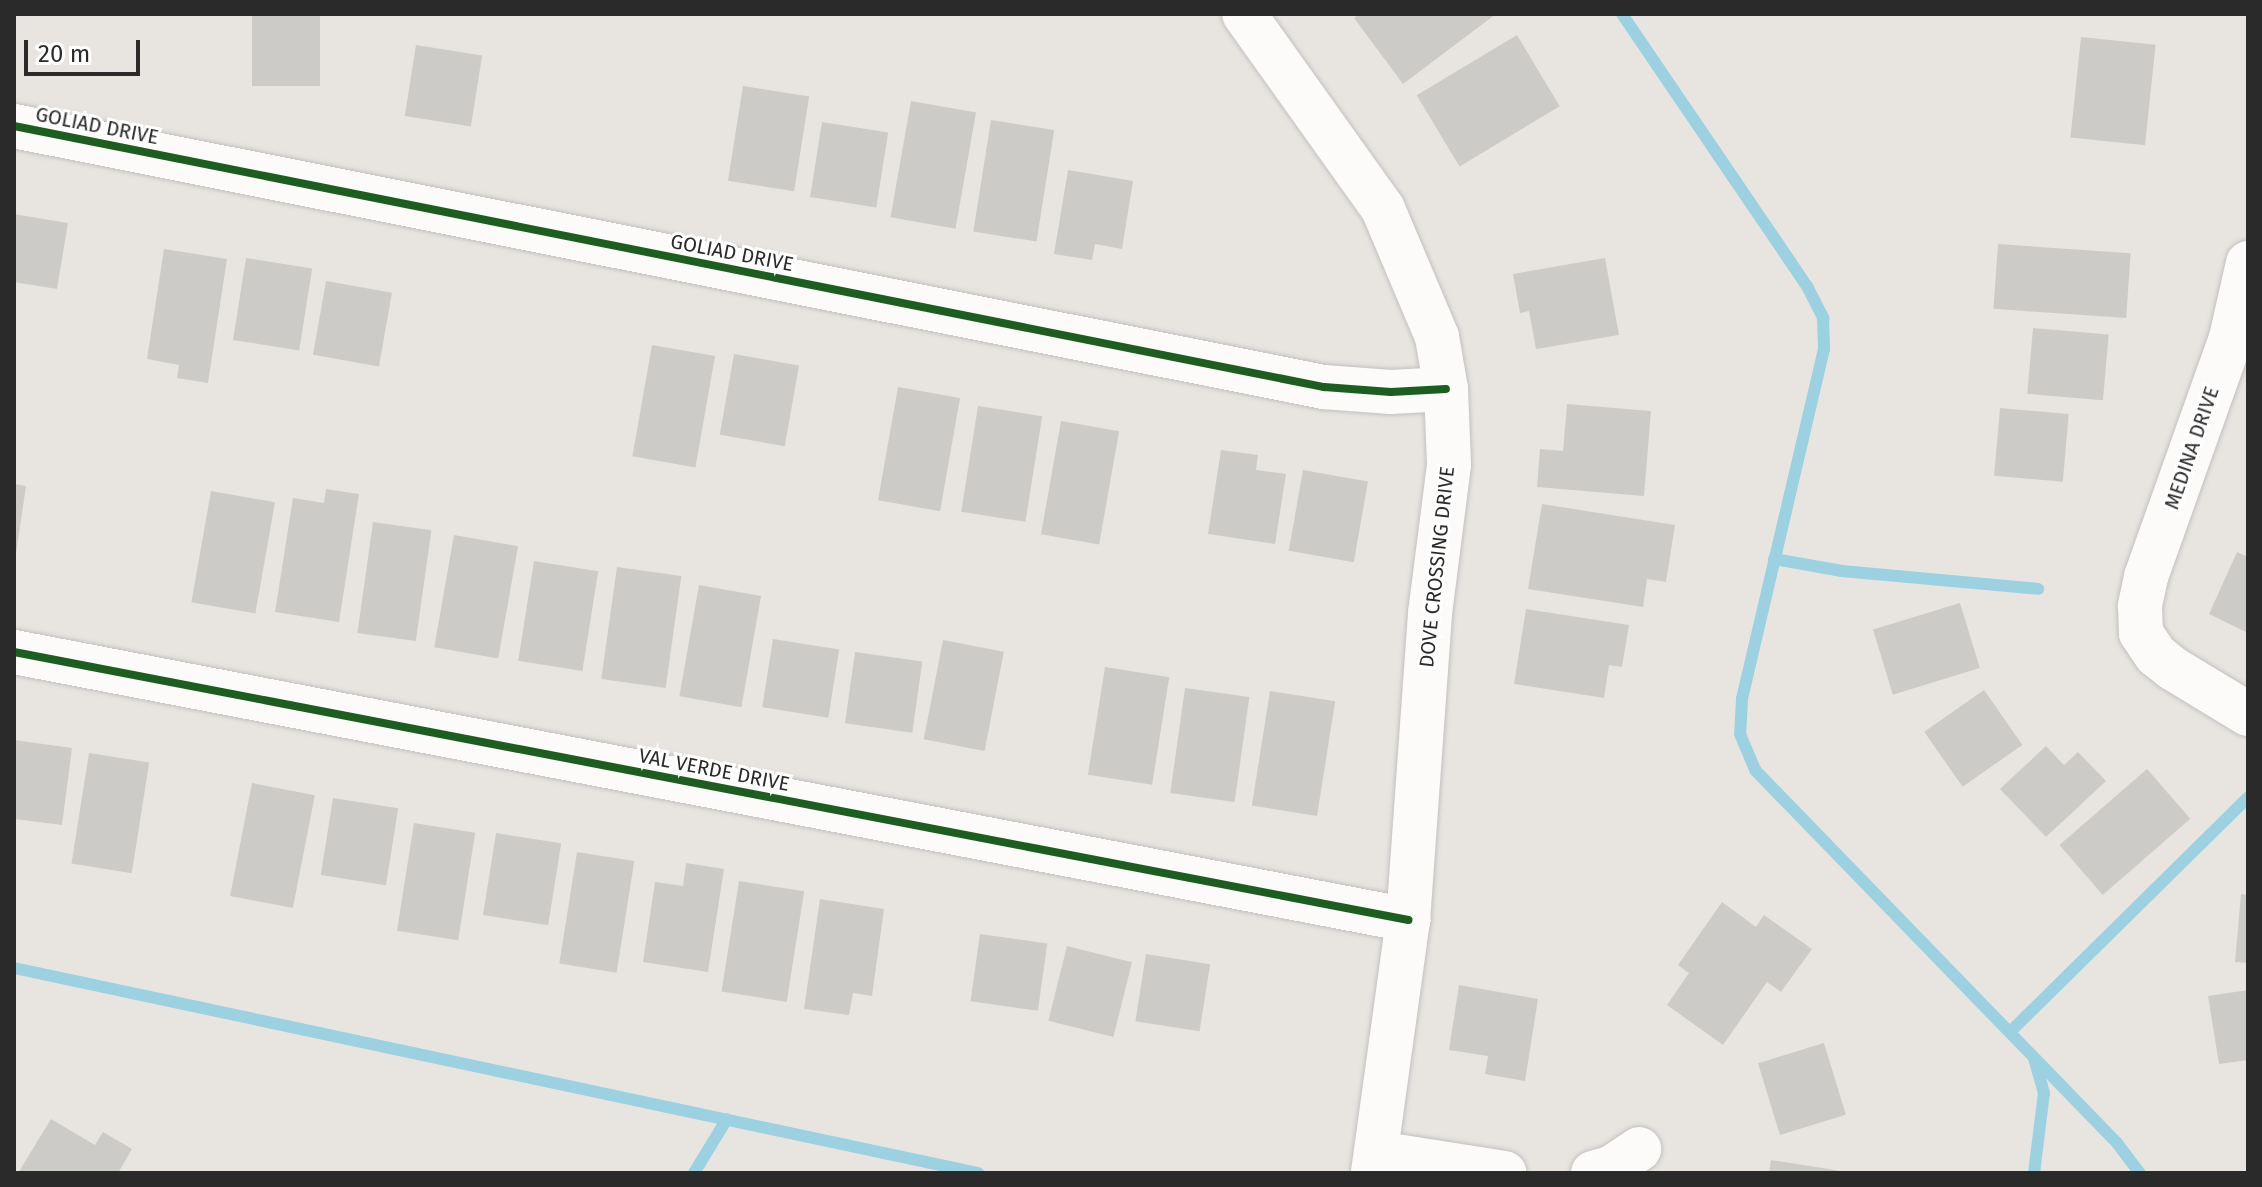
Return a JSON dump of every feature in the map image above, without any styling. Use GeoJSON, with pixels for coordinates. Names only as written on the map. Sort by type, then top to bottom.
{"type":"FeatureCollection","features":[{"type":"Feature","properties":{"kind":"street","name":"DOVE CROSSING DRIVE"},"geometry":{"type":"LineString","coordinates":[[1244,14],[1383,209],[1437,337],[1446,389],[1449,465],[1430,614],[1408,920],[1375,1163]]}},
{"type":"Feature","properties":{"kind":"street","name":"GOLIAD DRIVE"},"geometry":{"type":"LineString","coordinates":[[14,126],[1324,387],[1391,392],[1446,389]]}},
{"type":"Feature","properties":{"kind":"street","name":"MEDINA DRIVE"},"geometry":{"type":"LineString","coordinates":[[2248,263],[2231,338],[2146,577],[2140,606],[2141,633],[2172,668],[2248,714]]}},
{"type":"Feature","properties":{"kind":"street","name":"VAL VERDE DRIVE"},"geometry":{"type":"LineString","coordinates":[[14,652],[1408,920]]}},
{"type":"Feature","properties":{"kind":"street"},"geometry":{"type":"LineString","coordinates":[[1593,1173],[1611,1168],[1639,1149]]}},
{"type":"Feature","properties":{"kind":"street"},"geometry":{"type":"LineString","coordinates":[[1375,1163],[1504,1173]]}},
{"type":"Feature","properties":{"kind":"building"},"geometry":{"type":"Polygon","coordinates":[[[252,14],[320,14],[320,86],[252,86],[252,14]]]}},
{"type":"Feature","properties":{"kind":"building"},"geometry":{"type":"Polygon","coordinates":[[[1359,14],[1496,14],[1403,84],[1354,18],[1359,14]]]}},
{"type":"Feature","properties":{"kind":"building"},"geometry":{"type":"Polygon","coordinates":[[[1517,35],[1560,106],[1459,166],[1417,95],[1517,35]]]}},
{"type":"Feature","properties":{"kind":"building"},"geometry":{"type":"Polygon","coordinates":[[[2081,37],[2156,45],[2145,145],[2070,137],[2081,37]]]}},
{"type":"Feature","properties":{"kind":"building"},"geometry":{"type":"Polygon","coordinates":[[[416,45],[482,55],[471,127],[405,116],[416,45]]]}},
{"type":"Feature","properties":{"kind":"building"},"geometry":{"type":"Polygon","coordinates":[[[743,86],[809,96],[794,191],[728,181],[743,86]]]}},
{"type":"Feature","properties":{"kind":"building"},"geometry":{"type":"Polygon","coordinates":[[[911,101],[976,112],[956,229],[891,217],[911,101]]]}},
{"type":"Feature","properties":{"kind":"building"},"geometry":{"type":"Polygon","coordinates":[[[991,120],[1054,130],[1037,242],[973,232],[991,120]]]}},
{"type":"Feature","properties":{"kind":"building"},"geometry":{"type":"Polygon","coordinates":[[[822,122],[888,132],[876,208],[810,197],[822,122]]]}},
{"type":"Feature","properties":{"kind":"building"},"geometry":{"type":"Polygon","coordinates":[[[1068,170],[1133,181],[1122,249],[1095,244],[1092,260],[1054,254],[1068,170]]]}},
{"type":"Feature","properties":{"kind":"building"},"geometry":{"type":"Polygon","coordinates":[[[14,214],[68,223],[57,289],[14,282],[14,214]]]}},
{"type":"Feature","properties":{"kind":"building"},"geometry":{"type":"Polygon","coordinates":[[[1998,244],[2131,253],[2126,318],[1993,309],[1998,244]]]}},
{"type":"Feature","properties":{"kind":"building"},"geometry":{"type":"Polygon","coordinates":[[[164,249],[227,259],[208,383],[177,378],[179,365],[147,359],[164,249]]]}},
{"type":"Feature","properties":{"kind":"building"},"geometry":{"type":"Polygon","coordinates":[[[246,258],[312,268],[299,350],[233,340],[246,258]]]}},
{"type":"Feature","properties":{"kind":"building"},"geometry":{"type":"Polygon","coordinates":[[[1605,258],[1619,335],[1536,349],[1529,311],[1520,313],[1513,274],[1605,258]]]}},
{"type":"Feature","properties":{"kind":"building"},"geometry":{"type":"Polygon","coordinates":[[[326,281],[392,293],[379,366],[313,355],[326,281]]]}},
{"type":"Feature","properties":{"kind":"building"},"geometry":{"type":"Polygon","coordinates":[[[2033,328],[2109,335],[2103,400],[2027,394],[2033,328]]]}},
{"type":"Feature","properties":{"kind":"building"},"geometry":{"type":"Polygon","coordinates":[[[652,345],[715,356],[695,467],[632,456],[652,345]]]}},
{"type":"Feature","properties":{"kind":"building"},"geometry":{"type":"Polygon","coordinates":[[[734,354],[799,365],[785,446],[720,435],[734,354]]]}},
{"type":"Feature","properties":{"kind":"building"},"geometry":{"type":"Polygon","coordinates":[[[898,387],[960,398],[940,511],[878,500],[898,387]]]}},
{"type":"Feature","properties":{"kind":"building"},"geometry":{"type":"Polygon","coordinates":[[[1567,404],[1651,411],[1644,496],[1537,487],[1540,449],[1563,451],[1567,404]]]}},
{"type":"Feature","properties":{"kind":"building"},"geometry":{"type":"Polygon","coordinates":[[[978,406],[1042,416],[1025,522],[961,512],[978,406]]]}},
{"type":"Feature","properties":{"kind":"building"},"geometry":{"type":"Polygon","coordinates":[[[2000,408],[2069,414],[2063,482],[1994,476],[2000,408]]]}},
{"type":"Feature","properties":{"kind":"building"},"geometry":{"type":"Polygon","coordinates":[[[1061,421],[1119,431],[1099,544],[1041,534],[1061,421]]]}},
{"type":"Feature","properties":{"kind":"building"},"geometry":{"type":"Polygon","coordinates":[[[1221,450],[1258,455],[1256,470],[1286,474],[1275,544],[1208,534],[1221,450]]]}},
{"type":"Feature","properties":{"kind":"building"},"geometry":{"type":"Polygon","coordinates":[[[1303,470],[1368,481],[1354,562],[1289,551],[1303,470]]]}},
{"type":"Feature","properties":{"kind":"building"},"geometry":{"type":"Polygon","coordinates":[[[14,484],[26,486],[16,554],[14,554],[14,484]]]}},
{"type":"Feature","properties":{"kind":"building"},"geometry":{"type":"Polygon","coordinates":[[[326,489],[359,494],[339,622],[275,612],[293,498],[324,503],[326,489]]]}},
{"type":"Feature","properties":{"kind":"building"},"geometry":{"type":"Polygon","coordinates":[[[211,491],[275,502],[255,614],[191,602],[211,491]]]}},
{"type":"Feature","properties":{"kind":"building"},"geometry":{"type":"Polygon","coordinates":[[[1542,504],[1675,525],[1666,582],[1647,579],[1643,607],[1528,589],[1542,504]]]}},
{"type":"Feature","properties":{"kind":"building"},"geometry":{"type":"Polygon","coordinates":[[[373,522],[431,530],[416,641],[357,633],[373,522]]]}},
{"type":"Feature","properties":{"kind":"building"},"geometry":{"type":"Polygon","coordinates":[[[454,535],[518,546],[498,659],[434,647],[454,535]]]}},
{"type":"Feature","properties":{"kind":"building"},"geometry":{"type":"Polygon","coordinates":[[[2237,552],[2248,557],[2248,633],[2209,614],[2237,552]]]}},
{"type":"Feature","properties":{"kind":"building"},"geometry":{"type":"Polygon","coordinates":[[[534,561],[598,571],[582,671],[518,661],[534,561]]]}},
{"type":"Feature","properties":{"kind":"building"},"geometry":{"type":"Polygon","coordinates":[[[617,567],[681,576],[666,688],[601,679],[617,567]]]}},
{"type":"Feature","properties":{"kind":"building"},"geometry":{"type":"Polygon","coordinates":[[[699,585],[761,596],[741,707],[679,696],[699,585]]]}},
{"type":"Feature","properties":{"kind":"building"},"geometry":{"type":"Polygon","coordinates":[[[1960,603],[1980,668],[1893,695],[1873,630],[1960,603]]]}},
{"type":"Feature","properties":{"kind":"building"},"geometry":{"type":"Polygon","coordinates":[[[1526,609],[1629,625],[1622,667],[1609,665],[1604,698],[1514,684],[1526,609]]]}},
{"type":"Feature","properties":{"kind":"building"},"geometry":{"type":"Polygon","coordinates":[[[773,639],[839,649],[828,718],[762,707],[773,639]]]}},
{"type":"Feature","properties":{"kind":"building"},"geometry":{"type":"Polygon","coordinates":[[[943,640],[1004,652],[985,751],[924,739],[943,640]]]}},
{"type":"Feature","properties":{"kind":"building"},"geometry":{"type":"Polygon","coordinates":[[[855,652],[922,661],[912,733],[845,723],[855,652]]]}},
{"type":"Feature","properties":{"kind":"building"},"geometry":{"type":"Polygon","coordinates":[[[1105,667],[1169,677],[1152,785],[1088,775],[1105,667]]]}},
{"type":"Feature","properties":{"kind":"building"},"geometry":{"type":"Polygon","coordinates":[[[1185,688],[1249,697],[1235,802],[1170,793],[1185,688]]]}},
{"type":"Feature","properties":{"kind":"building"},"geometry":{"type":"Polygon","coordinates":[[[1984,690],[2022,745],[1963,787],[1924,732],[1984,690]]]}},
{"type":"Feature","properties":{"kind":"building"},"geometry":{"type":"Polygon","coordinates":[[[1270,691],[1335,701],[1317,816],[1252,806],[1270,691]]]}},
{"type":"Feature","properties":{"kind":"building"},"geometry":{"type":"Polygon","coordinates":[[[14,740],[72,748],[62,825],[14,819],[14,740]]]}},
{"type":"Feature","properties":{"kind":"building"},"geometry":{"type":"Polygon","coordinates":[[[2046,746],[2064,765],[2078,752],[2106,781],[2046,837],[2000,789],[2046,746]]]}},
{"type":"Feature","properties":{"kind":"building"},"geometry":{"type":"Polygon","coordinates":[[[89,753],[149,763],[132,873],[71,864],[89,753]]]}},
{"type":"Feature","properties":{"kind":"building"},"geometry":{"type":"Polygon","coordinates":[[[2147,769],[2190,819],[2103,895],[2059,845],[2147,769]]]}},
{"type":"Feature","properties":{"kind":"building"},"geometry":{"type":"Polygon","coordinates":[[[252,783],[315,795],[293,908],[230,896],[252,783]]]}},
{"type":"Feature","properties":{"kind":"building"},"geometry":{"type":"Polygon","coordinates":[[[333,798],[398,808],[386,885],[321,875],[333,798]]]}},
{"type":"Feature","properties":{"kind":"building"},"geometry":{"type":"Polygon","coordinates":[[[414,823],[475,833],[458,940],[397,931],[414,823]]]}},
{"type":"Feature","properties":{"kind":"building"},"geometry":{"type":"Polygon","coordinates":[[[496,833],[561,843],[548,925],[483,915],[496,833]]]}},
{"type":"Feature","properties":{"kind":"building"},"geometry":{"type":"Polygon","coordinates":[[[577,852],[634,861],[617,973],[559,964],[577,852]]]}},
{"type":"Feature","properties":{"kind":"building"},"geometry":{"type":"Polygon","coordinates":[[[686,863],[724,869],[708,972],[643,962],[655,882],[683,886],[686,863]]]}},
{"type":"Feature","properties":{"kind":"building"},"geometry":{"type":"Polygon","coordinates":[[[739,881],[804,891],[787,1002],[721,992],[739,881]]]}},
{"type":"Feature","properties":{"kind":"building"},"geometry":{"type":"Polygon","coordinates":[[[2241,894],[2248,895],[2248,963],[2235,962],[2241,894]]]}},
{"type":"Feature","properties":{"kind":"building"},"geometry":{"type":"Polygon","coordinates":[[[820,899],[884,909],[872,996],[853,993],[849,1015],[804,1009],[820,899]]]}},
{"type":"Feature","properties":{"kind":"building"},"geometry":{"type":"Polygon","coordinates":[[[1722,902],[1756,927],[1764,915],[1812,949],[1781,992],[1767,982],[1723,1045],[1667,1005],[1689,973],[1678,965],[1722,902]]]}},
{"type":"Feature","properties":{"kind":"building"},"geometry":{"type":"Polygon","coordinates":[[[980,934],[1047,943],[1038,1011],[971,1001],[980,934]]]}},
{"type":"Feature","properties":{"kind":"building"},"geometry":{"type":"Polygon","coordinates":[[[1067,946],[1132,962],[1113,1037],[1048,1021],[1067,946]]]}},
{"type":"Feature","properties":{"kind":"building"},"geometry":{"type":"Polygon","coordinates":[[[1146,954],[1210,964],[1200,1031],[1135,1021],[1146,954]]]}},
{"type":"Feature","properties":{"kind":"building"},"geometry":{"type":"Polygon","coordinates":[[[1459,985],[1538,999],[1525,1081],[1485,1074],[1488,1056],[1449,1050],[1459,985]]]}},
{"type":"Feature","properties":{"kind":"building"},"geometry":{"type":"Polygon","coordinates":[[[2248,990],[2248,1060],[2219,1064],[2208,996],[2248,990]]]}},
{"type":"Feature","properties":{"kind":"building"},"geometry":{"type":"Polygon","coordinates":[[[1824,1043],[1846,1115],[1780,1135],[1758,1063],[1824,1043]]]}},
{"type":"Feature","properties":{"kind":"building"},"geometry":{"type":"Polygon","coordinates":[[[51,1119],[95,1145],[103,1132],[132,1149],[118,1173],[18,1173],[51,1119]]]}},
{"type":"Feature","properties":{"kind":"building"},"geometry":{"type":"Polygon","coordinates":[[[1771,1160],[1841,1171],[1841,1173],[1769,1173],[1771,1160]]]}},
{"type":"Feature","properties":{"kind":"waterway"},"geometry":{"type":"LineString","coordinates":[[1622,14],[1808,288],[1823,318],[1824,349],[1742,699],[1740,734],[1755,770],[2117,1143],[2140,1173]]}},
{"type":"Feature","properties":{"kind":"waterway"},"geometry":{"type":"LineString","coordinates":[[1774,559],[1842,571],[2038,589]]}},
{"type":"Feature","properties":{"kind":"waterway"},"geometry":{"type":"LineString","coordinates":[[2010,1032],[2248,797]]}},
{"type":"Feature","properties":{"kind":"waterway"},"geometry":{"type":"LineString","coordinates":[[14,968],[978,1173]]}},
{"type":"Feature","properties":{"kind":"waterway"},"geometry":{"type":"LineString","coordinates":[[2034,1058],[2044,1093],[2034,1173]]}},
{"type":"Feature","properties":{"kind":"waterway"},"geometry":{"type":"LineString","coordinates":[[694,1173],[727,1119]]}},
{"type":"Feature","properties":{"kind":"cycle path"},"geometry":{"type":"LineString","coordinates":[[14,126],[1324,387],[1391,392],[1446,389]]}},
{"type":"Feature","properties":{"kind":"cycle path"},"geometry":{"type":"LineString","coordinates":[[14,652],[1408,920]]}}]}
